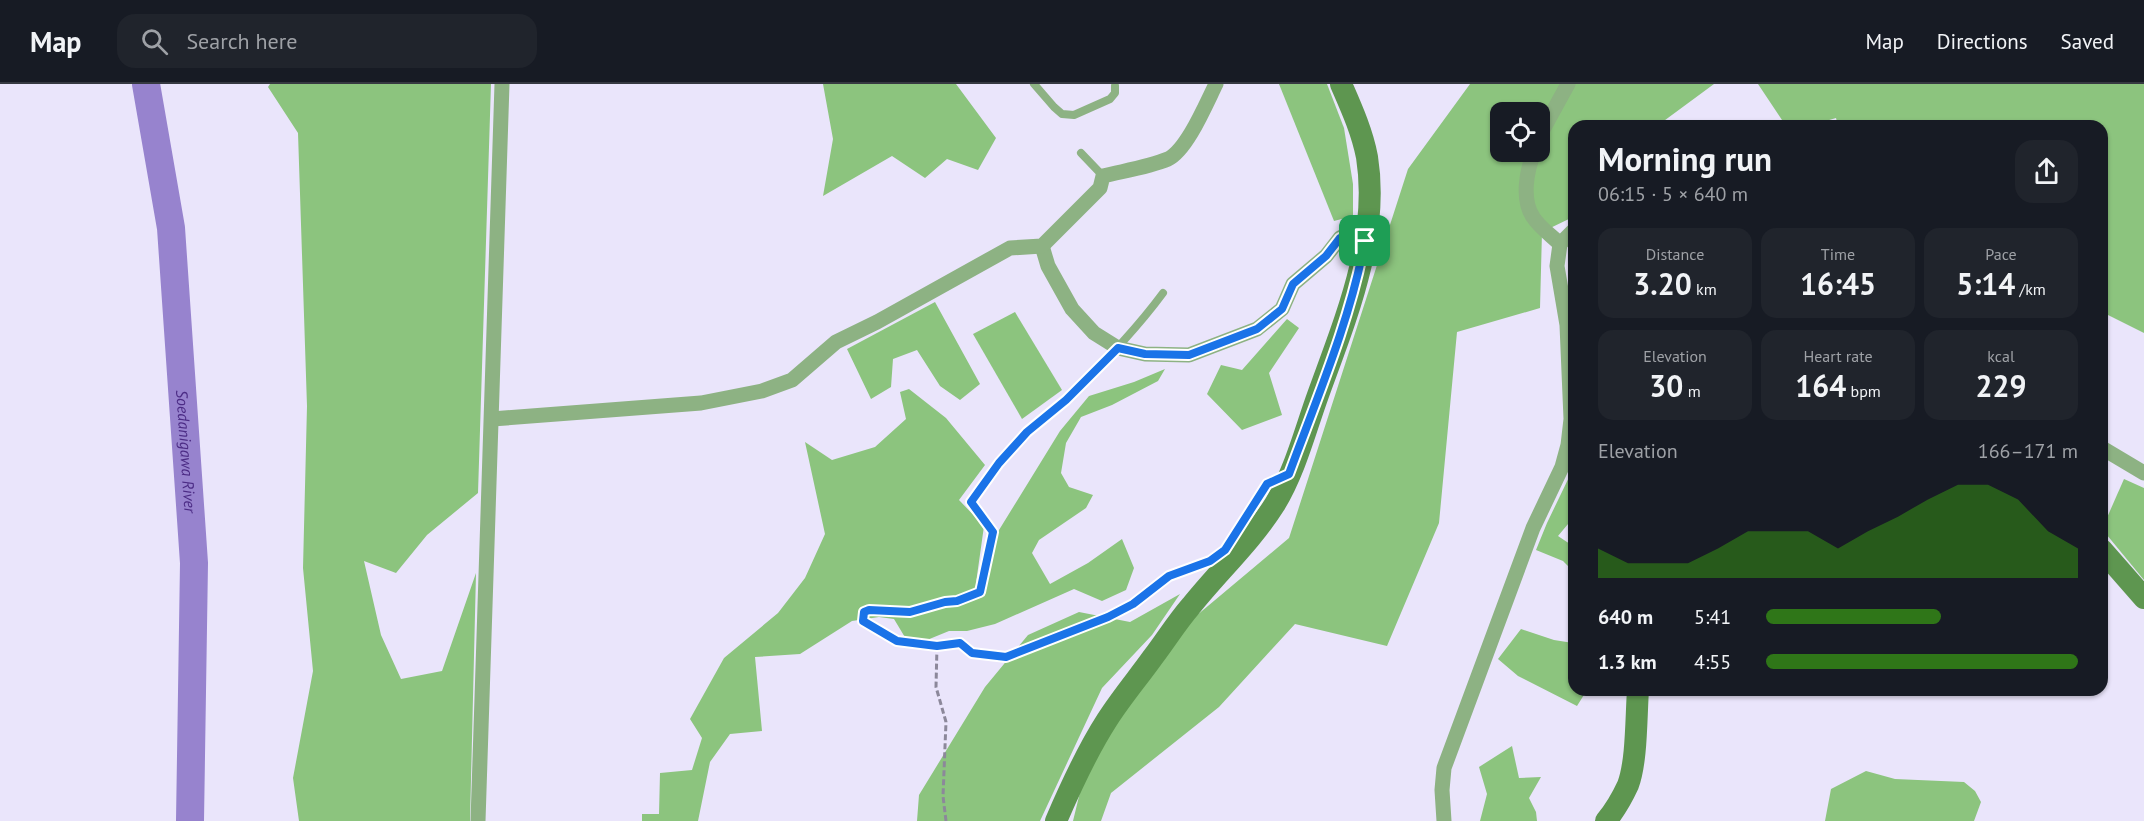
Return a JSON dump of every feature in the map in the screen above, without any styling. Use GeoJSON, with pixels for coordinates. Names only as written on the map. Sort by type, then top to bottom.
{"type":"FeatureCollection","features":[{"type":"Feature","properties":{"kind":"street"},"geometry":{"type":"LineString","coordinates":[[478,821],[502,84]]}},
{"type":"Feature","properties":{"kind":"street"},"geometry":{"type":"LineString","coordinates":[[492,419],[701,403],[762,391],[792,380],[836,342],[877,322],[1010,248],[1042,246],[1100,188],[1103,176],[1167,159],[1177,153],[1198,122],[1216,84]]}},
{"type":"Feature","properties":{"kind":"street"},"geometry":{"type":"LineString","coordinates":[[1056,821],[1074,780],[1107,720],[1191,606],[1252,538],[1276,503],[1289,474],[1355,286],[1365,241],[1370,181],[1361,134],[1341,84]]}},
{"type":"Feature","properties":{"kind":"street"},"geometry":{"type":"LineString","coordinates":[[1550,117],[1568,84]]}},
{"type":"Feature","properties":{"kind":"street"},"geometry":{"type":"LineString","coordinates":[[1530,162],[1527,169],[1527,202],[1533,217],[1560,244]]}},
{"type":"Feature","properties":{"kind":"street"},"geometry":{"type":"LineString","coordinates":[[1042,246],[1048,266],[1072,309],[1094,333],[1118,348],[1145,354],[1189,355],[1257,329],[1282,309],[1293,284],[1326,256],[1340,238],[1344,236],[1365,241]]}},
{"type":"Feature","properties":{"kind":"street"},"geometry":{"type":"LineString","coordinates":[[1568,236],[1560,244],[1557,266],[1566,325],[1568,363]]}},
{"type":"Feature","properties":{"kind":"street"},"geometry":{"type":"LineString","coordinates":[[1444,821],[1442,790],[1444,768],[1533,528],[1562,467],[1568,445]]}},
{"type":"Feature","properties":{"kind":"street"},"geometry":{"type":"LineString","coordinates":[[2108,452],[2144,473]]}},
{"type":"Feature","properties":{"kind":"street"},"geometry":{"type":"LineString","coordinates":[[2108,557],[2144,598]]}},
{"type":"Feature","properties":{"kind":"street"},"geometry":{"type":"LineString","coordinates":[[1606,821],[1619,803],[1629,782],[1638,696]]}},
{"type":"Feature","properties":{"kind":"lane"},"geometry":{"type":"LineString","coordinates":[[1034,84],[1062,114],[1074,115],[1110,99],[1115,93],[1114,86]]}},
{"type":"Feature","properties":{"kind":"lane"},"geometry":{"type":"LineString","coordinates":[[1081,153],[1103,176]]}},
{"type":"Feature","properties":{"kind":"lane"},"geometry":{"type":"LineString","coordinates":[[971,502],[999,463],[1027,432],[1066,400],[1118,348],[1143,320],[1163,292]]}},
{"type":"Feature","properties":{"kind":"lane"},"geometry":{"type":"LineString","coordinates":[[1225,550],[1267,484],[1289,474]]}},
{"type":"Feature","properties":{"kind":"path"},"geometry":{"type":"LineString","coordinates":[[971,502],[993,532],[980,592],[957,601],[910,612],[869,610],[864,612],[863,621],[897,641],[937,646],[960,643],[972,653],[1006,657],[1108,617],[1133,604],[1169,576],[1210,561],[1225,550]]}},
{"type":"Feature","properties":{"kind":"path"},"geometry":{"type":"LineString","coordinates":[[937,646],[936,687],[946,722],[943,796],[946,821]]}},
{"type":"Feature","properties":{"kind":"green space"},"geometry":{"type":"Polygon","coordinates":[[[270,84],[491,84],[478,493],[427,535],[396,573],[364,561],[381,635],[401,679],[442,671],[476,573],[470,821],[299,821],[293,778],[313,671],[303,568],[307,406],[298,133],[268,87],[270,84]]]}},
{"type":"Feature","properties":{"kind":"green space"},"geometry":{"type":"Polygon","coordinates":[[[823,84],[956,84],[996,138],[978,170],[947,159],[925,178],[892,156],[823,196],[833,139],[823,84]]]}},
{"type":"Feature","properties":{"kind":"green space"},"geometry":{"type":"Polygon","coordinates":[[[1279,84],[1327,84],[1344,128],[1353,184],[1353,216],[1334,221],[1279,84]]]}},
{"type":"Feature","properties":{"kind":"green space"},"geometry":{"type":"Polygon","coordinates":[[[1470,84],[1714,84],[1665,120],[1568,120],[1568,219],[1542,232],[1540,308],[1457,332],[1439,523],[1387,646],[1295,624],[1219,707],[1111,793],[1101,821],[1073,821],[1082,784],[1117,705],[1196,616],[1289,538],[1408,169],[1470,84]]]}},
{"type":"Feature","properties":{"kind":"green space"},"geometry":{"type":"Polygon","coordinates":[[[1758,84],[2144,84],[2144,333],[2108,315],[2108,120],[1836,120],[1836,118],[1782,120],[1758,84]]]}},
{"type":"Feature","properties":{"kind":"green space"},"geometry":{"type":"Polygon","coordinates":[[[935,302],[980,384],[960,400],[940,386],[917,350],[893,359],[891,387],[871,399],[847,349],[935,302]]]}},
{"type":"Feature","properties":{"kind":"green space"},"geometry":{"type":"Polygon","coordinates":[[[1015,312],[1062,390],[1022,419],[973,334],[1015,312]]]}},
{"type":"Feature","properties":{"kind":"green space"},"geometry":{"type":"Polygon","coordinates":[[[1287,319],[1299,328],[1269,373],[1282,415],[1242,430],[1207,394],[1221,365],[1242,370],[1287,319]]]}},
{"type":"Feature","properties":{"kind":"green space"},"geometry":{"type":"Polygon","coordinates":[[[1165,369],[1158,381],[1112,405],[1081,417],[1066,443],[1061,473],[1069,487],[1093,495],[1086,508],[1039,540],[1032,553],[1050,584],[1088,563],[1122,539],[1134,568],[1126,590],[1102,601],[1074,589],[995,624],[967,631],[949,631],[927,640],[906,639],[894,619],[879,617],[852,621],[800,654],[755,657],[762,731],[730,734],[710,762],[698,821],[642,821],[642,814],[659,814],[660,773],[692,770],[702,738],[690,719],[724,658],[778,613],[805,578],[825,534],[805,442],[832,460],[875,447],[906,419],[900,392],[909,389],[946,418],[985,465],[959,500],[984,526],[976,583],[991,543],[1060,431],[1089,396],[1134,382],[1165,369]]]}},
{"type":"Feature","properties":{"kind":"green space"},"geometry":{"type":"Polygon","coordinates":[[[1568,479],[1568,524],[1558,536],[1568,543],[1568,566],[1563,561],[1536,550],[1568,479]]]}},
{"type":"Feature","properties":{"kind":"green space"},"geometry":{"type":"Polygon","coordinates":[[[2124,479],[2144,488],[2144,580],[2108,536],[2108,515],[2124,479]]]}},
{"type":"Feature","properties":{"kind":"green space"},"geometry":{"type":"Polygon","coordinates":[[[1180,594],[1152,635],[1102,688],[1040,821],[917,821],[919,795],[985,687],[1028,635],[1079,612],[1130,622],[1180,594]]]}},
{"type":"Feature","properties":{"kind":"green space"},"geometry":{"type":"Polygon","coordinates":[[[1521,629],[1568,642],[1568,696],[1583,696],[1577,706],[1518,676],[1498,659],[1521,629]]]}},
{"type":"Feature","properties":{"kind":"green space"},"geometry":{"type":"Polygon","coordinates":[[[1512,746],[1519,778],[1541,777],[1529,798],[1536,812],[1537,821],[1480,821],[1487,794],[1479,767],[1512,746]]]}},
{"type":"Feature","properties":{"kind":"green space"},"geometry":{"type":"Polygon","coordinates":[[[1866,771],[1895,779],[1964,782],[1975,791],[1981,802],[1974,821],[1825,821],[1831,789],[1866,771]]]}},
{"type":"Feature","properties":{"kind":"waterway","name":"Soedanigawa River"},"geometry":{"type":"LineString","coordinates":[[146,84],[171,228],[194,563],[190,821]]}},
{"type":"Feature","properties":{"kind":"route"},"geometry":{"type":"LineString","coordinates":[[1344,236],[1365,241],[1355,286],[1335,349],[1289,474],[1267,484],[1225,550],[1210,561],[1169,576],[1133,604],[1108,617],[1006,657],[972,653],[960,643],[937,646],[897,641],[863,621],[864,612],[869,610],[910,612],[957,601],[980,592],[993,532],[971,502],[999,463],[1027,432],[1066,400],[1118,348],[1145,354],[1189,355],[1257,329],[1282,309],[1293,284],[1326,256],[1340,238],[1344,236]]}}]}
